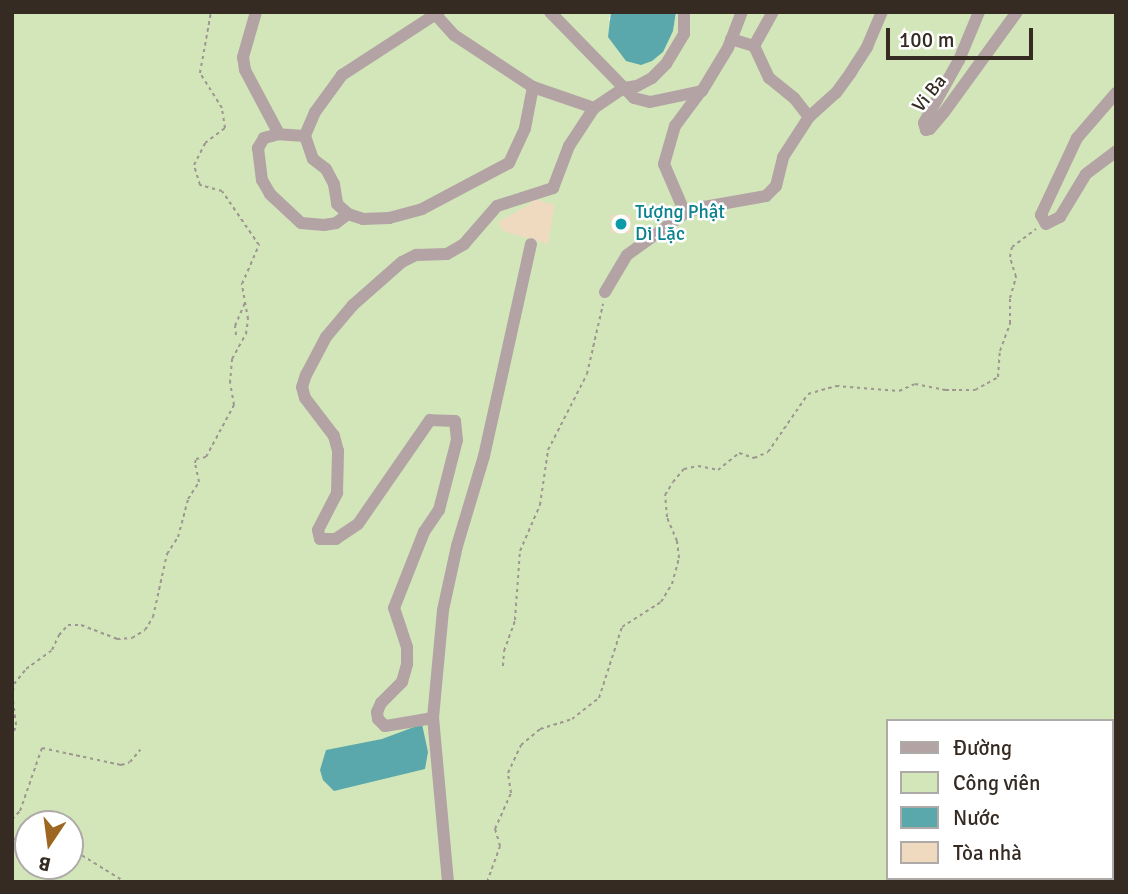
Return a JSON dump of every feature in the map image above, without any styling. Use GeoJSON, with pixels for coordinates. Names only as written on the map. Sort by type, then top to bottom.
{"type":"FeatureCollection","features":[{"type":"Feature","properties":{"kind":"street"},"geometry":{"type":"LineString","coordinates":[[256,12],[243,57],[245,70],[279,134]]}},
{"type":"Feature","properties":{"kind":"street"},"geometry":{"type":"LineString","coordinates":[[550,12],[634,98],[650,102],[702,91]]}},
{"type":"Feature","properties":{"kind":"street"},"geometry":{"type":"LineString","coordinates":[[433,718],[385,726],[378,719],[377,712],[381,703],[402,682],[407,664],[407,647],[394,608],[424,532],[443,498],[457,440],[455,421],[430,421],[358,524],[327,541],[320,539],[318,530],[337,493],[338,452],[334,436],[305,398],[302,387],[326,337],[353,305],[402,262],[416,256],[447,254],[464,244],[497,205],[553,188],[569,146],[594,108],[624,88],[637,86],[666,64],[684,34],[684,12]]}},
{"type":"Feature","properties":{"kind":"street"},"geometry":{"type":"LineString","coordinates":[[685,213],[664,164],[675,126],[702,91],[731,39],[741,12]]}},
{"type":"Feature","properties":{"kind":"street"},"geometry":{"type":"LineString","coordinates":[[754,46],[772,12]]}},
{"type":"Feature","properties":{"kind":"street"},"geometry":{"type":"LineString","coordinates":[[606,292],[627,255],[685,213],[766,196],[772,192],[779,179],[783,157],[808,117],[836,93],[851,72],[867,47],[882,12]]}},
{"type":"Feature","properties":{"kind":"street","name":"Vi Ba"},"geometry":{"type":"LineString","coordinates":[[979,12],[959,60],[924,123],[926,130],[930,129],[945,111],[1017,12]]}},
{"type":"Feature","properties":{"kind":"street"},"geometry":{"type":"LineString","coordinates":[[533,87],[524,128],[509,163],[422,209],[388,218],[363,219],[348,214],[337,204],[334,184],[326,169],[313,159],[304,136],[315,112],[342,75],[437,13],[454,35],[533,87],[594,108]]}},
{"type":"Feature","properties":{"kind":"street"},"geometry":{"type":"LineString","coordinates":[[731,39],[754,46],[769,78],[794,98],[808,117]]}},
{"type":"Feature","properties":{"kind":"street"},"geometry":{"type":"LineString","coordinates":[[1116,93],[1077,138],[1041,215],[1046,224],[1060,217],[1086,174],[1116,151]]}},
{"type":"Feature","properties":{"kind":"street"},"geometry":{"type":"LineString","coordinates":[[304,136],[279,134],[264,138],[258,148],[262,180],[270,194],[301,223],[336,223],[348,214]]}},
{"type":"Feature","properties":{"kind":"street"},"geometry":{"type":"LineString","coordinates":[[448,882],[433,718],[443,610],[457,546],[484,456],[531,244]]}},
{"type":"Feature","properties":{"kind":"path"},"geometry":{"type":"LineString","coordinates":[[12,738],[16,725],[12,699],[14,684],[26,669],[52,650],[59,635],[68,625],[81,625],[117,639],[132,638],[149,623],[167,554],[177,537],[188,499],[199,482],[196,459],[206,457],[234,405],[230,383],[232,359],[246,334],[243,284],[258,244],[222,191],[200,185],[194,165],[205,143],[225,128],[222,108],[200,73],[211,12]]}},
{"type":"Feature","properties":{"kind":"path"},"geometry":{"type":"LineString","coordinates":[[487,882],[500,846],[495,829],[511,793],[508,773],[521,745],[540,729],[572,719],[599,698],[622,627],[661,603],[672,584],[679,558],[677,541],[667,517],[665,495],[684,469],[698,466],[718,470],[739,453],[754,458],[768,452],[808,394],[836,386],[900,391],[915,384],[945,390],[975,390],[998,377],[1000,351],[1010,323],[1010,298],[1016,277],[1010,257],[1012,247],[1046,224]]}},
{"type":"Feature","properties":{"kind":"path"},"geometry":{"type":"LineString","coordinates":[[503,666],[503,651],[515,620],[520,551],[540,505],[548,450],[587,374],[606,292]]}},
{"type":"Feature","properties":{"kind":"path"},"geometry":{"type":"LineString","coordinates":[[236,335],[235,326],[246,301]]}},
{"type":"Feature","properties":{"kind":"path"},"geometry":{"type":"LineString","coordinates":[[12,819],[20,811],[42,748],[121,765],[130,762],[140,750]]}},
{"type":"Feature","properties":{"kind":"path"},"geometry":{"type":"LineString","coordinates":[[84,857],[125,882]]}},
{"type":"Feature","properties":{"kind":"green space"},"geometry":{"type":"Polygon","coordinates":[[[12,12],[611,12],[609,20],[673,31],[676,12],[1116,12],[1116,880],[12,882],[12,12]]]}},
{"type":"Feature","properties":{"kind":"water"},"geometry":{"type":"Polygon","coordinates":[[[611,12],[676,12],[673,31],[663,52],[652,61],[641,65],[626,61],[608,37],[611,12]]]}},
{"type":"Feature","properties":{"kind":"water"},"geometry":{"type":"Polygon","coordinates":[[[422,724],[428,752],[425,769],[334,791],[323,780],[320,770],[326,750],[382,739],[422,724]]]}},
{"type":"Feature","properties":{"kind":"building"},"geometry":{"type":"Polygon","coordinates":[[[533,199],[555,205],[548,244],[503,231],[498,222],[530,204],[533,199]]]}},
{"type":"Feature","properties":{"kind":"building","name":"Tượng Phật Di Lặc"},"geometry":{"type":"Polygon","coordinates":[[[611,215],[631,215],[631,233],[611,233],[611,215]]]}},
{"type":"Feature","properties":{"kind":"place","name":"Tượng Phật Di Lặc"},"geometry":{"type":"Point","coordinates":[621,224]}}]}
